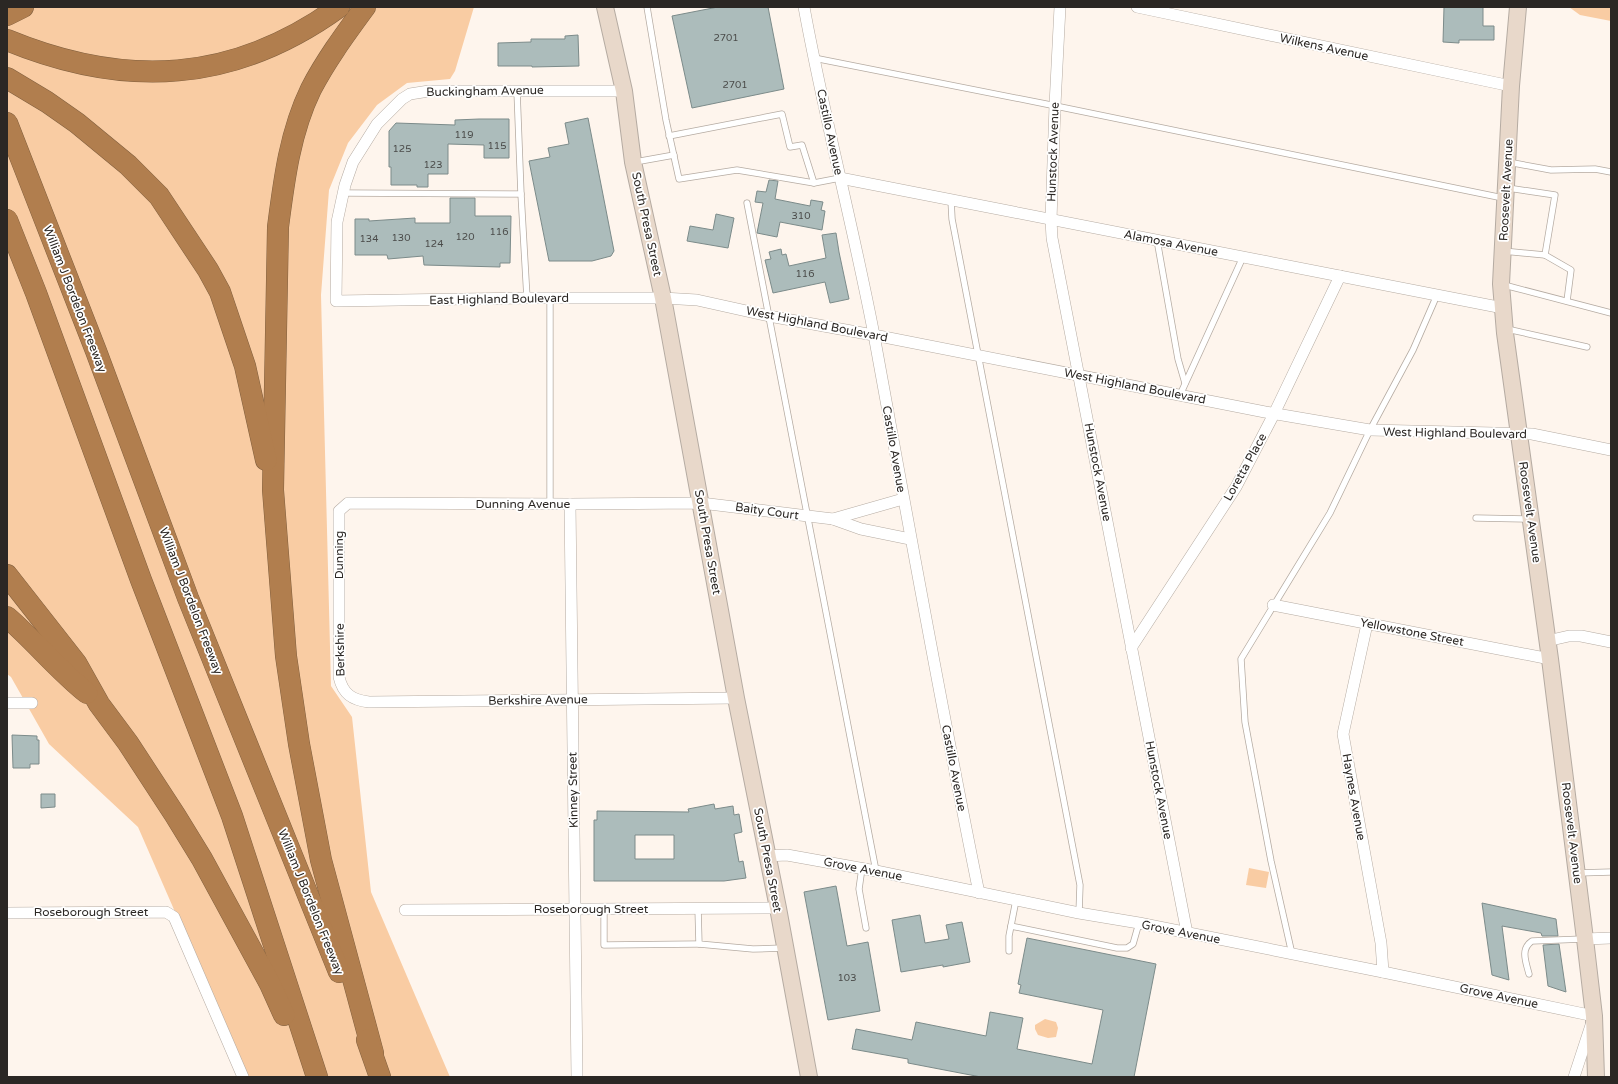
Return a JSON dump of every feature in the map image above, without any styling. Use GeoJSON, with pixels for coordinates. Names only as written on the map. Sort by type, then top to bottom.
{"type":"FeatureCollection","features":[{"type":"Feature","properties":{"kind":"highway"},"geometry":{"type":"LineString","coordinates":[[7,15],[23,7]]}},
{"type":"Feature","properties":{"kind":"highway"},"geometry":{"type":"LineString","coordinates":[[7,40],[50,56],[88,66],[114,70],[152,72],[184,70],[212,66],[240,58],[282,41],[294,36],[339,7]]}},
{"type":"Feature","properties":{"kind":"highway"},"geometry":{"type":"LineString","coordinates":[[365,7],[341,40],[311,89],[299,117],[291,145],[283,187],[278,227],[273,490],[286,656],[299,744],[321,860],[373,1053]]}},
{"type":"Feature","properties":{"kind":"highway"},"geometry":{"type":"LineString","coordinates":[[7,78],[47,102],[77,123],[128,165],[159,196],[208,270],[220,292],[245,366],[273,490]]}},
{"type":"Feature","properties":{"kind":"highway","name":"William J Bordelon Freeway"},"geometry":{"type":"LineString","coordinates":[[7,124],[69,283],[188,598],[373,1053],[380,1077]]}},
{"type":"Feature","properties":{"kind":"highway"},"geometry":{"type":"LineString","coordinates":[[7,220],[36,293],[144,587],[232,816],[317,1077]]}},
{"type":"Feature","properties":{"kind":"highway"},"geometry":{"type":"LineString","coordinates":[[7,575],[76,663],[99,704],[144,766],[202,859],[270,984],[312,1077]]}},
{"type":"Feature","properties":{"kind":"highway"},"geometry":{"type":"LineString","coordinates":[[7,617],[36,643],[73,682],[99,704]]}},
{"type":"Feature","properties":{"kind":"main road","name":"South Presa Street"},"geometry":{"type":"LineString","coordinates":[[605,7],[624,91],[633,162],[663,298],[736,698],[766,856],[778,908],[784,948],[809,1077]]}},
{"type":"Feature","properties":{"kind":"main road","name":"Roosevelt Avenue"},"geometry":{"type":"LineString","coordinates":[[1518,7],[1511,86],[1501,284],[1505,329],[1548,642],[1585,939],[1594,1016],[1596,1077]]}},
{"type":"Feature","properties":{"kind":"street","name":"Castillo Avenue"},"geometry":{"type":"LineString","coordinates":[[804,7],[813,58],[873,335],[910,539],[979,892]]}},
{"type":"Feature","properties":{"kind":"street","name":"Hunstock Avenue"},"geometry":{"type":"LineString","coordinates":[[1060,7],[1051,220],[1052,238],[1080,375],[1131,648],[1187,933]]}},
{"type":"Feature","properties":{"kind":"street","name":"Wilkens Avenue"},"geometry":{"type":"LineString","coordinates":[[1137,7],[1511,86]]}},
{"type":"Feature","properties":{"kind":"street","name":"Buckingham Avenue"},"geometry":{"type":"LineString","coordinates":[[336,301],[337,222],[343,193],[353,162],[377,124],[402,99],[410,94],[429,91],[624,91]]}},
{"type":"Feature","properties":{"kind":"street","name":"Alamosa Avenue"},"geometry":{"type":"LineString","coordinates":[[840,178],[1503,308]]}},
{"type":"Feature","properties":{"kind":"street","name":"Loretta Place"},"geometry":{"type":"LineString","coordinates":[[1131,648],[1236,487],[1274,414],[1340,276]]}},
{"type":"Feature","properties":{"kind":"street","name":"East Highland Boulevard"},"geometry":{"type":"LineString","coordinates":[[336,301],[527,298],[663,298]]}},
{"type":"Feature","properties":{"kind":"street","name":"West Highland Boulevard"},"geometry":{"type":"LineString","coordinates":[[663,298],[697,300],[769,316],[978,355],[1274,414],[1370,430],[1520,434],[1549,437],[1611,450]]}},
{"type":"Feature","properties":{"kind":"street","name":"Baity Court"},"geometry":{"type":"LineString","coordinates":[[833,519],[903,499]]}},
{"type":"Feature","properties":{"kind":"street","name":"Dunning Avenue"},"geometry":{"type":"LineString","coordinates":[[346,504],[701,503]]}},
{"type":"Feature","properties":{"kind":"street","name":"Baity Court"},"geometry":{"type":"LineString","coordinates":[[701,503],[833,519],[861,529],[910,539]]}},
{"type":"Feature","properties":{"kind":"street","name":"Dunning"},"geometry":{"type":"LineString","coordinates":[[339,609],[339,511],[346,504]]}},
{"type":"Feature","properties":{"kind":"street","name":"Kinney Street"},"geometry":{"type":"LineString","coordinates":[[570,504],[577,1077]]}},
{"type":"Feature","properties":{"kind":"street","name":"Yellowstone Street"},"geometry":{"type":"LineString","coordinates":[[1274,605],[1550,659]]}},
{"type":"Feature","properties":{"kind":"street","name":"Berkshire"},"geometry":{"type":"LineString","coordinates":[[339,609],[339,678],[343,690]]}},
{"type":"Feature","properties":{"kind":"street","name":"Haynes Avenue"},"geometry":{"type":"LineString","coordinates":[[1367,624],[1343,734],[1381,943],[1383,972]]}},
{"type":"Feature","properties":{"kind":"street"},"geometry":{"type":"LineString","coordinates":[[1548,642],[1569,636],[1581,636],[1611,642]]}},
{"type":"Feature","properties":{"kind":"street","name":"Berkshire Avenue"},"geometry":{"type":"LineString","coordinates":[[343,690],[350,697],[358,701],[369,702],[736,698]]}},
{"type":"Feature","properties":{"kind":"street"},"geometry":{"type":"LineString","coordinates":[[7,703],[32,703]]}},
{"type":"Feature","properties":{"kind":"street","name":"Grove Avenue"},"geometry":{"type":"LineString","coordinates":[[766,856],[787,855],[862,868],[1079,913],[1139,923],[1383,972],[1594,1016]]}},
{"type":"Feature","properties":{"kind":"street","name":"Roseborough Street"},"geometry":{"type":"LineString","coordinates":[[405,910],[778,908]]}},
{"type":"Feature","properties":{"kind":"street","name":"Roseborough Street"},"geometry":{"type":"LineString","coordinates":[[7,912],[166,912],[174,917],[243,1077]]}},
{"type":"Feature","properties":{"kind":"street"},"geometry":{"type":"LineString","coordinates":[[1585,939],[1611,938]]}},
{"type":"Feature","properties":{"kind":"street","name":"Roosevelt Avenue"},"geometry":{"type":"LineString","coordinates":[[1574,1077],[1594,1016]]}},
{"type":"Feature","properties":{"kind":"lane"},"geometry":{"type":"LineString","coordinates":[[648,7],[670,136],[679,179],[737,170],[814,183],[840,178]]}},
{"type":"Feature","properties":{"kind":"lane"},"geometry":{"type":"LineString","coordinates":[[813,58],[1506,193],[1555,195],[1546,254]]}},
{"type":"Feature","properties":{"kind":"lane"},"geometry":{"type":"LineString","coordinates":[[517,91],[520,194],[527,298]]}},
{"type":"Feature","properties":{"kind":"lane"},"geometry":{"type":"LineString","coordinates":[[670,136],[782,114],[790,147],[802,145],[814,183]]}},
{"type":"Feature","properties":{"kind":"lane"},"geometry":{"type":"LineString","coordinates":[[633,162],[674,155]]}},
{"type":"Feature","properties":{"kind":"lane"},"geometry":{"type":"LineString","coordinates":[[1507,162],[1551,170],[1595,169],[1611,172]]}},
{"type":"Feature","properties":{"kind":"lane"},"geometry":{"type":"LineString","coordinates":[[343,193],[520,194]]}},
{"type":"Feature","properties":{"kind":"lane"},"geometry":{"type":"LineString","coordinates":[[951,199],[952,219],[1080,885],[1079,913]]}},
{"type":"Feature","properties":{"kind":"lane"},"geometry":{"type":"LineString","coordinates":[[747,203],[876,871]]}},
{"type":"Feature","properties":{"kind":"lane"},"geometry":{"type":"LineString","coordinates":[[1156,240],[1178,359],[1185,383]]}},
{"type":"Feature","properties":{"kind":"lane"},"geometry":{"type":"LineString","coordinates":[[1503,251],[1546,254],[1571,270],[1567,301]]}},
{"type":"Feature","properties":{"kind":"lane"},"geometry":{"type":"LineString","coordinates":[[1180,395],[1243,257]]}},
{"type":"Feature","properties":{"kind":"lane"},"geometry":{"type":"LineString","coordinates":[[1501,284],[1611,313]]}},
{"type":"Feature","properties":{"kind":"lane"},"geometry":{"type":"LineString","coordinates":[[1292,954],[1271,861],[1245,722],[1241,659],[1330,513],[1370,430],[1413,350],[1438,295]]}},
{"type":"Feature","properties":{"kind":"lane"},"geometry":{"type":"LineString","coordinates":[[550,298],[550,504]]}},
{"type":"Feature","properties":{"kind":"lane"},"geometry":{"type":"LineString","coordinates":[[1505,329],[1587,347]]}},
{"type":"Feature","properties":{"kind":"lane"},"geometry":{"type":"LineString","coordinates":[[1476,518],[1531,519]]}},
{"type":"Feature","properties":{"kind":"lane"},"geometry":{"type":"LineString","coordinates":[[862,868],[859,889],[866,928]]}},
{"type":"Feature","properties":{"kind":"lane"},"geometry":{"type":"LineString","coordinates":[[1577,873],[1611,872]]}},
{"type":"Feature","properties":{"kind":"lane"},"geometry":{"type":"LineString","coordinates":[[1009,951],[1011,926],[1016,900]]}},
{"type":"Feature","properties":{"kind":"lane"},"geometry":{"type":"LineString","coordinates":[[698,908],[699,944]]}},
{"type":"Feature","properties":{"kind":"lane"},"geometry":{"type":"LineString","coordinates":[[604,909],[604,945],[699,944],[752,949],[784,948]]}},
{"type":"Feature","properties":{"kind":"lane"},"geometry":{"type":"LineString","coordinates":[[1011,926],[1117,948],[1127,948],[1133,944],[1139,923]]}},
{"type":"Feature","properties":{"kind":"lane"},"geometry":{"type":"LineString","coordinates":[[1529,974],[1524,952],[1527,944],[1532,941],[1585,939]]}},
{"type":"Feature","properties":{"kind":"shaded area"},"geometry":{"type":"Polygon","coordinates":[[[7,7],[474,7],[455,71],[450,79],[407,83],[377,105],[348,143],[329,190],[321,295],[331,686],[352,717],[371,892],[450,1077],[247,1077],[138,827],[49,744],[11,677],[7,674],[7,7]]]}},
{"type":"Feature","properties":{"kind":"shaded area"},"geometry":{"type":"Polygon","coordinates":[[[1569,7],[1611,7],[1611,21],[1580,15],[1569,7]]]}},
{"type":"Feature","properties":{"kind":"shaded area"},"geometry":{"type":"Polygon","coordinates":[[[1249,868],[1269,872],[1266,888],[1246,885],[1249,868]]]}},
{"type":"Feature","properties":{"kind":"shaded area"},"geometry":{"type":"Polygon","coordinates":[[[1045,1019],[1056,1022],[1058,1028],[1056,1037],[1048,1038],[1038,1035],[1035,1025],[1045,1019]]]}},
{"type":"Feature","properties":{"kind":"building"},"geometry":{"type":"Polygon","coordinates":[[[718,7],[768,7],[784,89],[692,108],[672,16],[718,7]]]}},
{"type":"Feature","properties":{"kind":"building"},"geometry":{"type":"Polygon","coordinates":[[[1444,7],[1483,7],[1483,26],[1494,26],[1494,40],[1459,40],[1459,43],[1443,42],[1444,7]]]}},
{"type":"Feature","properties":{"kind":"building"},"geometry":{"type":"Polygon","coordinates":[[[578,35],[579,66],[498,66],[498,43],[531,42],[531,39],[565,39],[565,36],[578,35]]]}},
{"type":"Feature","properties":{"kind":"building"},"geometry":{"type":"Polygon","coordinates":[[[588,118],[614,251],[611,256],[592,261],[549,261],[529,161],[550,157],[548,148],[569,144],[565,123],[588,118]]]}},
{"type":"Feature","properties":{"kind":"building"},"geometry":{"type":"Polygon","coordinates":[[[509,119],[509,158],[484,158],[484,145],[448,144],[448,174],[428,174],[428,187],[417,187],[417,185],[391,185],[391,167],[389,167],[389,131],[396,123],[455,125],[455,120],[509,119]]]}},
{"type":"Feature","properties":{"kind":"building"},"geometry":{"type":"Polygon","coordinates":[[[769,180],[778,181],[775,199],[810,206],[811,200],[823,202],[821,210],[825,211],[822,230],[780,222],[777,237],[757,233],[763,203],[755,202],[757,191],[766,192],[769,180]]]}},
{"type":"Feature","properties":{"kind":"building"},"geometry":{"type":"Polygon","coordinates":[[[450,198],[475,198],[475,216],[511,216],[510,263],[500,263],[500,267],[424,265],[423,256],[388,259],[387,255],[355,255],[355,219],[369,219],[369,221],[415,218],[415,223],[450,223],[450,198]]]}},
{"type":"Feature","properties":{"kind":"building"},"geometry":{"type":"Polygon","coordinates":[[[716,214],[734,218],[728,248],[687,241],[690,226],[713,230],[716,214]]]}},
{"type":"Feature","properties":{"kind":"building"},"geometry":{"type":"Polygon","coordinates":[[[836,233],[849,299],[830,303],[825,282],[773,293],[765,260],[771,259],[769,252],[781,249],[782,255],[786,254],[789,266],[826,258],[822,235],[836,233]]]}},
{"type":"Feature","properties":{"kind":"building"},"geometry":{"type":"Polygon","coordinates":[[[12,735],[37,736],[37,740],[39,740],[39,764],[30,764],[30,768],[13,768],[12,735]]]}},
{"type":"Feature","properties":{"kind":"building"},"geometry":{"type":"Polygon","coordinates":[[[41,794],[55,794],[55,807],[41,808],[41,794]]]}},
{"type":"Feature","properties":{"kind":"building"},"geometry":{"type":"Polygon","coordinates":[[[714,804],[715,809],[733,806],[734,815],[739,814],[742,832],[734,834],[739,862],[743,861],[746,878],[724,881],[594,881],[594,820],[597,820],[597,811],[689,812],[688,809],[714,804]],[[635,835],[635,859],[674,859],[674,835],[635,835]]]}},
{"type":"Feature","properties":{"kind":"building"},"geometry":{"type":"Polygon","coordinates":[[[836,886],[847,946],[868,942],[880,1011],[828,1020],[804,892],[836,886]]]}},
{"type":"Feature","properties":{"kind":"building"},"geometry":{"type":"Polygon","coordinates":[[[1482,903],[1556,919],[1558,936],[1542,936],[1541,933],[1502,926],[1509,980],[1492,975],[1482,903]]]}},
{"type":"Feature","properties":{"kind":"building"},"geometry":{"type":"Polygon","coordinates":[[[920,915],[925,943],[949,939],[946,925],[962,922],[970,962],[901,972],[892,920],[920,915]]]}},
{"type":"Feature","properties":{"kind":"building"},"geometry":{"type":"Polygon","coordinates":[[[1027,938],[1156,964],[1134,1077],[981,1077],[908,1063],[908,1059],[852,1049],[856,1029],[912,1040],[916,1022],[986,1036],[990,1012],[1023,1018],[1017,1049],[1092,1064],[1103,1010],[1019,993],[1021,985],[1018,984],[1027,938]]]}},
{"type":"Feature","properties":{"kind":"building"},"geometry":{"type":"Polygon","coordinates":[[[1559,944],[1566,992],[1548,986],[1543,945],[1559,944]]]}}]}
